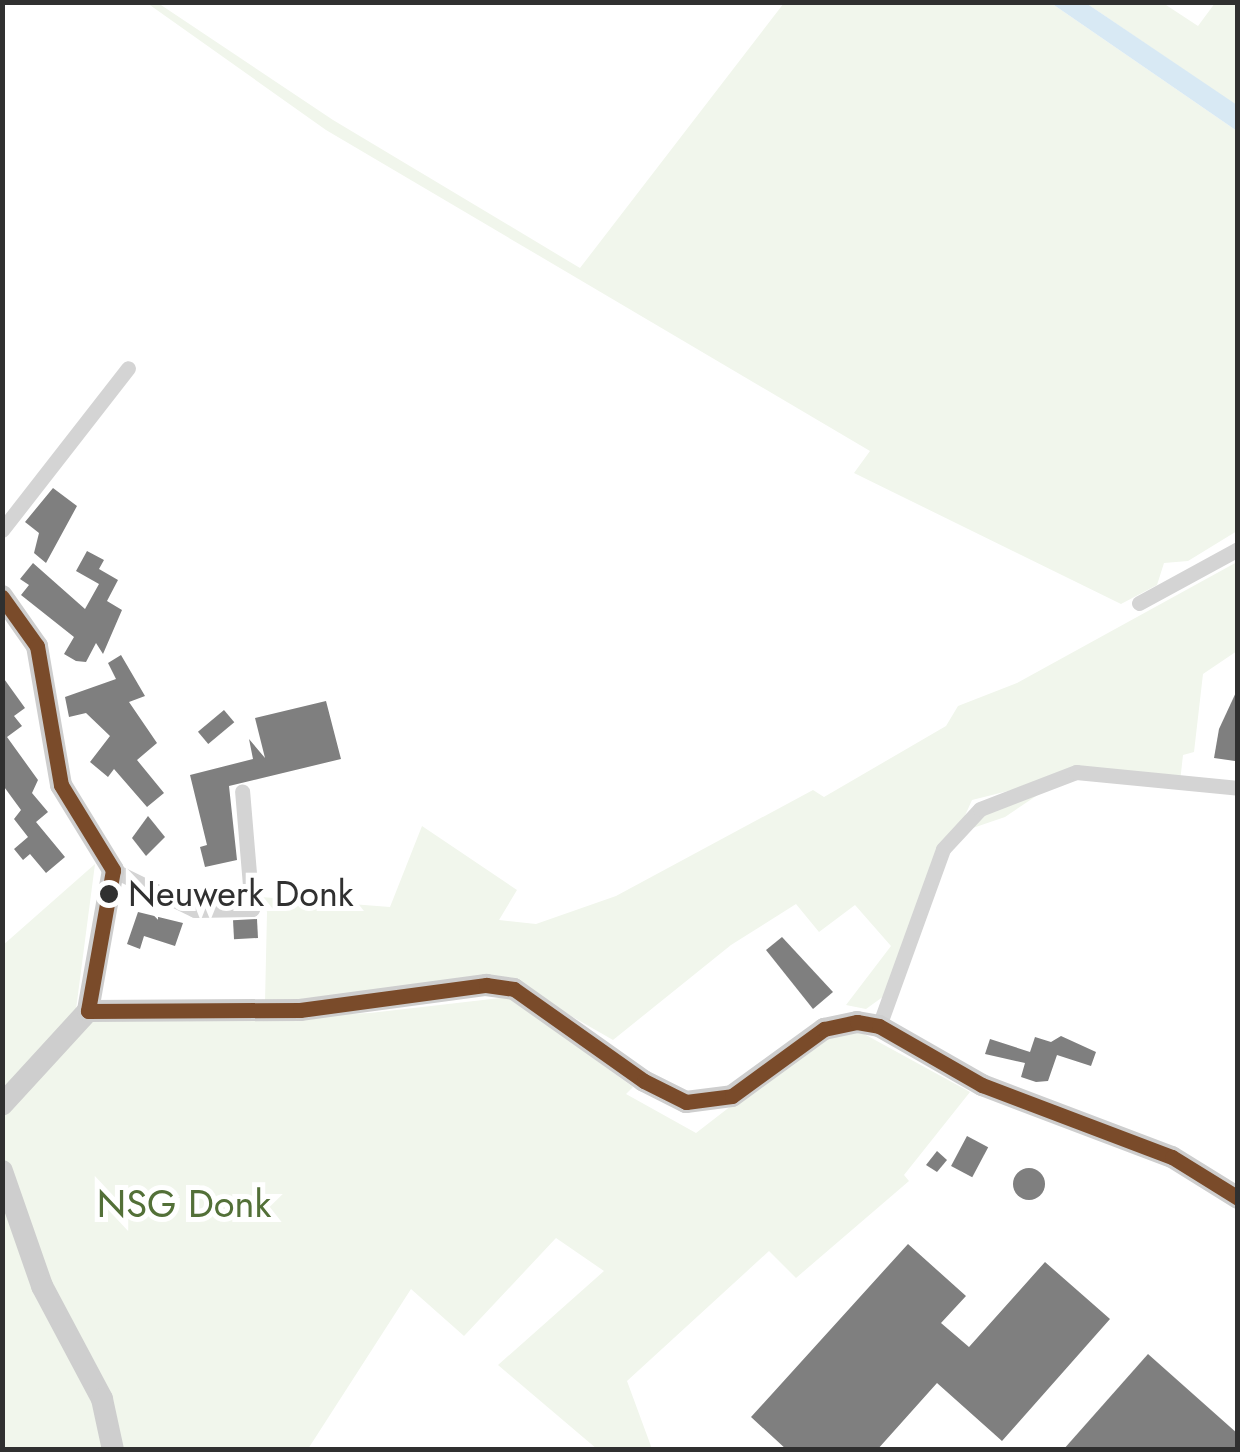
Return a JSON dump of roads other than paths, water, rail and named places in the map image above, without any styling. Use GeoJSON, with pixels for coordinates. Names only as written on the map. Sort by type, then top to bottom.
{"type":"FeatureCollection","features":[{"type":"Feature","properties":{"kind":"street"},"geometry":{"type":"LineString","coordinates":[[2,530],[128,368]]}},
{"type":"Feature","properties":{"kind":"street"},"geometry":{"type":"LineString","coordinates":[[1139,604],[1238,549]]}},
{"type":"Feature","properties":{"kind":"street"},"geometry":{"type":"LineString","coordinates":[[2,596],[37,646],[60,785],[114,870],[195,910],[252,909],[242,791]]}},
{"type":"Feature","properties":{"kind":"street"},"geometry":{"type":"LineString","coordinates":[[878,1026],[943,850],[980,809],[1076,772],[1238,788]]}},
{"type":"Feature","properties":{"kind":"street"},"geometry":{"type":"LineString","coordinates":[[2,1105],[88,1012],[114,870]]}},
{"type":"Feature","properties":{"kind":"street"},"geometry":{"type":"LineString","coordinates":[[88,1012],[300,1010],[472,986],[514,989],[644,1081],[698,1102],[732,1096],[824,1029],[857,1022],[878,1026],[982,1085],[1172,1157],[1238,1198]]}},
{"type":"Feature","properties":{"kind":"street"},"geometry":{"type":"LineString","coordinates":[[2,1171],[42,1286],[102,1399],[113,1450]]}},
{"type":"Feature","properties":{"kind":"water"},"geometry":{"type":"Polygon","coordinates":[[[1051,3],[1086,3],[1237,105],[1237,131],[1051,3]]]}},
{"type":"Feature","properties":{"kind":"place","name":"Neuwerk Donk"},"geometry":{"type":"Point","coordinates":[109,894]}},
{"type":"Feature","properties":{"kind":"park label","name":"NSG Donk"},"geometry":{"type":"Point","coordinates":[184,1204]}}]}
